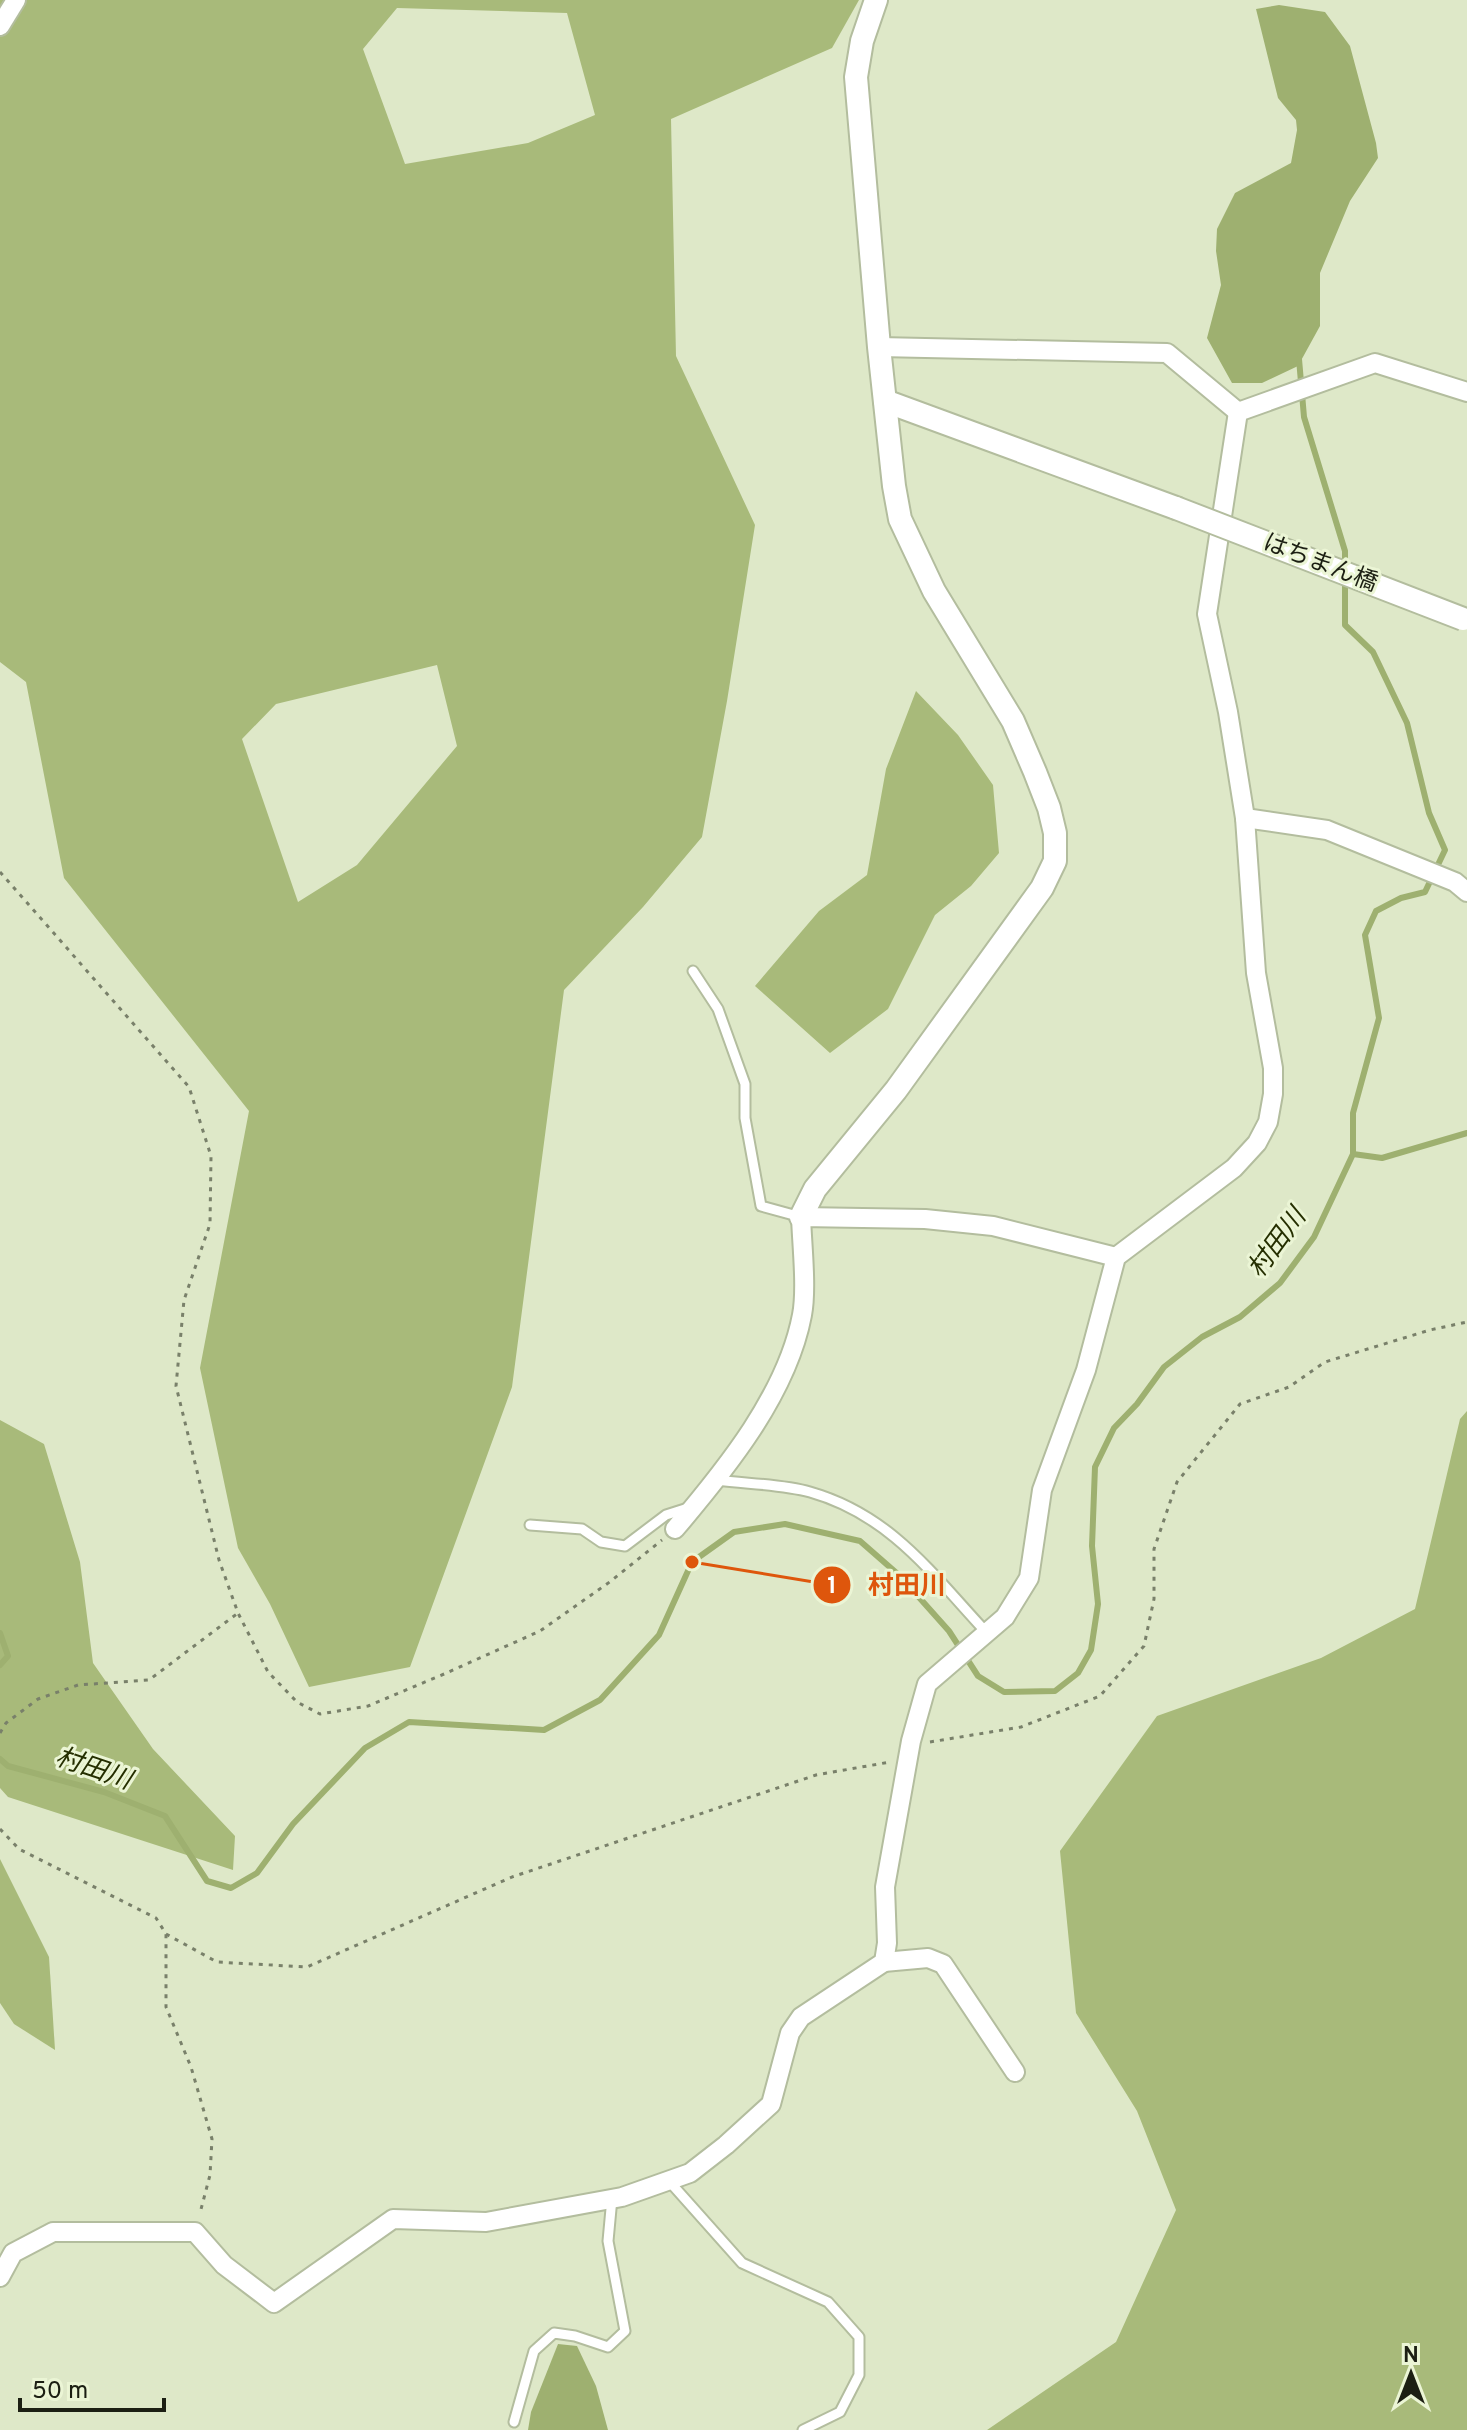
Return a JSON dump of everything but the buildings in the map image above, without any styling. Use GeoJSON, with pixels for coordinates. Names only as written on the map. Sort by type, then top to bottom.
{"type":"FeatureCollection","features":[{"type":"Feature","properties":{"kind":"street"},"geometry":{"type":"LineString","coordinates":[[0,26],[16,0]]}},
{"type":"Feature","properties":{"kind":"street"},"geometry":{"type":"LineString","coordinates":[[675,1529],[717,1480],[787,1368],[803,1313],[801,1217],[815,1189],[896,1090],[1042,888],[1055,861],[1055,833],[1049,808],[1013,721],[934,591],[900,519],[879,347],[856,77],[862,41],[876,0]]}},
{"type":"Feature","properties":{"kind":"street"},"geometry":{"type":"LineString","coordinates":[[879,347],[1167,353],[1238,412]]}},
{"type":"Feature","properties":{"kind":"street"},"geometry":{"type":"LineString","coordinates":[[1238,412],[1375,363],[1467,392]]}},
{"type":"Feature","properties":{"kind":"street","name":"はちまん橋"},"geometry":{"type":"LineString","coordinates":[[885,401],[1176,508],[1465,620]]}},
{"type":"Feature","properties":{"kind":"street"},"geometry":{"type":"LineString","coordinates":[[884,1962],[887,1943],[885,1887],[909,1752],[927,1684],[1005,1617],[1029,1578],[1042,1490],[1086,1370],[1116,1257],[1234,1168],[1257,1143],[1268,1122],[1273,1068],[1256,973],[1245,818],[1228,712],[1207,614],[1238,412]]}},
{"type":"Feature","properties":{"kind":"street"},"geometry":{"type":"LineString","coordinates":[[1245,818],[1327,830],[1455,882],[1467,892]]}},
{"type":"Feature","properties":{"kind":"street"},"geometry":{"type":"LineString","coordinates":[[801,1217],[925,1219],[993,1226],[1116,1257]]}},
{"type":"Feature","properties":{"kind":"street"},"geometry":{"type":"LineString","coordinates":[[0,2277],[13,2253],[53,2232],[195,2232],[224,2265],[274,2303],[393,2219],[486,2222],[612,2198],[669,2181],[690,2173],[771,2104],[790,2033],[801,2017],[884,1962],[928,1958],[943,1964],[1015,2072]]}},
{"type":"Feature","properties":{"kind":"lane"},"geometry":{"type":"LineString","coordinates":[[693,971],[718,1009],[745,1084],[745,1118],[761,1206],[801,1217]]}},
{"type":"Feature","properties":{"kind":"lane"},"geometry":{"type":"LineString","coordinates":[[717,1480],[808,1492],[861,1512],[897,1536],[987,1633]]}},
{"type":"Feature","properties":{"kind":"lane"},"geometry":{"type":"LineString","coordinates":[[530,1525],[582,1529],[601,1542],[625,1546],[666,1515],[695,1506]]}},
{"type":"Feature","properties":{"kind":"lane"},"geometry":{"type":"LineString","coordinates":[[669,2181],[742,2263],[828,2302],[859,2337],[859,2375],[840,2412],[803,2430]]}},
{"type":"Feature","properties":{"kind":"lane"},"geometry":{"type":"LineString","coordinates":[[514,2422],[534,2351],[554,2333],[608,2347],[625,2331],[608,2241],[612,2198]]}},
{"type":"Feature","properties":{"kind":"path"},"geometry":{"type":"LineString","coordinates":[[0,872],[189,1087],[211,1156],[210,1224],[184,1300],[176,1386],[219,1560],[238,1613],[268,1672],[297,1702],[320,1714],[368,1706],[540,1631],[611,1581],[675,1529]]}},
{"type":"Feature","properties":{"kind":"path"},"geometry":{"type":"LineString","coordinates":[[0,1829],[19,1849],[156,1918],[166,1934],[217,1962],[307,1967],[512,1877],[816,1775],[1021,1727],[1100,1696],[1144,1646],[1154,1599],[1154,1549],[1177,1482],[1240,1404],[1289,1387],[1325,1362],[1467,1322]]}},
{"type":"Feature","properties":{"kind":"path"},"geometry":{"type":"LineString","coordinates":[[0,1733],[6,1723],[38,1699],[78,1685],[149,1680],[238,1613]]}},
{"type":"Feature","properties":{"kind":"path"},"geometry":{"type":"LineString","coordinates":[[166,1934],[166,2007],[191,2067],[212,2139],[210,2175],[195,2232]]}},
{"type":"Feature","properties":{"kind":"shaded area"},"geometry":{"type":"Polygon","coordinates":[[[0,0],[859,0],[832,48],[671,119],[676,356],[755,525],[727,701],[702,837],[643,907],[564,990],[512,1387],[410,1667],[309,1687],[270,1604],[238,1548],[200,1368],[249,1111],[64,878],[26,682],[0,662],[0,0]],[[397,8],[363,49],[405,164],[528,143],[595,115],[567,13],[397,8]],[[437,665],[276,704],[242,739],[298,902],[357,865],[457,746],[437,665]]]}},
{"type":"Feature","properties":{"kind":"shaded area"},"geometry":{"type":"Polygon","coordinates":[[[1279,5],[1325,12],[1350,46],[1378,158],[1350,201],[1320,273],[1320,326],[1298,366],[1262,383],[1232,383],[1207,338],[1221,285],[1216,251],[1217,229],[1235,193],[1291,163],[1296,120],[1278,98],[1256,9],[1279,5]]]}},
{"type":"Feature","properties":{"kind":"shaded area"},"geometry":{"type":"Polygon","coordinates":[[[916,691],[958,735],[993,785],[999,853],[971,886],[935,915],[888,1009],[830,1053],[755,986],[819,911],[867,875],[886,769],[916,691]]]}},
{"type":"Feature","properties":{"kind":"shaded area"},"geometry":{"type":"Polygon","coordinates":[[[1467,1411],[1467,2430],[987,2430],[1116,2342],[1176,2210],[1137,2111],[1076,2013],[1060,1851],[1157,1716],[1321,1658],[1415,1609],[1460,1419],[1467,1411]]]}},
{"type":"Feature","properties":{"kind":"shaded area"},"geometry":{"type":"Polygon","coordinates":[[[0,1420],[44,1444],[80,1562],[93,1663],[153,1749],[235,1836],[233,1870],[8,1797],[0,1788],[0,1420]]]}},
{"type":"Feature","properties":{"kind":"shaded area"},"geometry":{"type":"Polygon","coordinates":[[[0,1859],[49,1957],[55,2050],[14,2024],[0,2003],[0,1859]]]}},
{"type":"Feature","properties":{"kind":"shaded area"},"geometry":{"type":"Polygon","coordinates":[[[558,2344],[577,2346],[596,2386],[608,2430],[528,2430],[531,2412],[558,2344]]]}},
{"type":"Feature","properties":{"kind":"waterway"},"geometry":{"type":"LineString","coordinates":[[1299,359],[1304,417],[1345,551],[1345,569]]}},
{"type":"Feature","properties":{"kind":"waterway","name":"村田川"},"geometry":{"type":"LineString","coordinates":[[0,1759],[8,1766],[104,1792],[165,1816],[207,1881],[231,1888],[257,1873],[293,1824],[365,1748],[409,1722],[544,1730],[600,1700],[659,1635],[692,1562],[734,1532],[785,1524],[860,1541],[900,1576],[949,1631],[978,1676],[1004,1692],[1055,1691],[1078,1673],[1091,1650],[1098,1604],[1092,1546],[1095,1467],[1114,1428],[1137,1404],[1164,1367],[1202,1337],[1240,1317],[1280,1283],[1314,1237],[1353,1154],[1353,1113],[1379,1018],[1365,935],[1376,911],[1401,898],[1425,892],[1445,850],[1429,813],[1407,723],[1373,652],[1345,625],[1345,580]]}},
{"type":"Feature","properties":{"kind":"waterway","name":"村田川"},"geometry":{"type":"LineString","coordinates":[[1353,1154],[1382,1158],[1467,1133]]}},
{"type":"Feature","properties":{"kind":"waterway","name":"村田川"},"geometry":{"type":"LineString","coordinates":[[0,1633],[8,1656],[0,1665]]}},
{"type":"Feature","properties":{"kind":"place","name":"村田川"},"geometry":{"type":"Point","coordinates":[692,1562]}}]}
